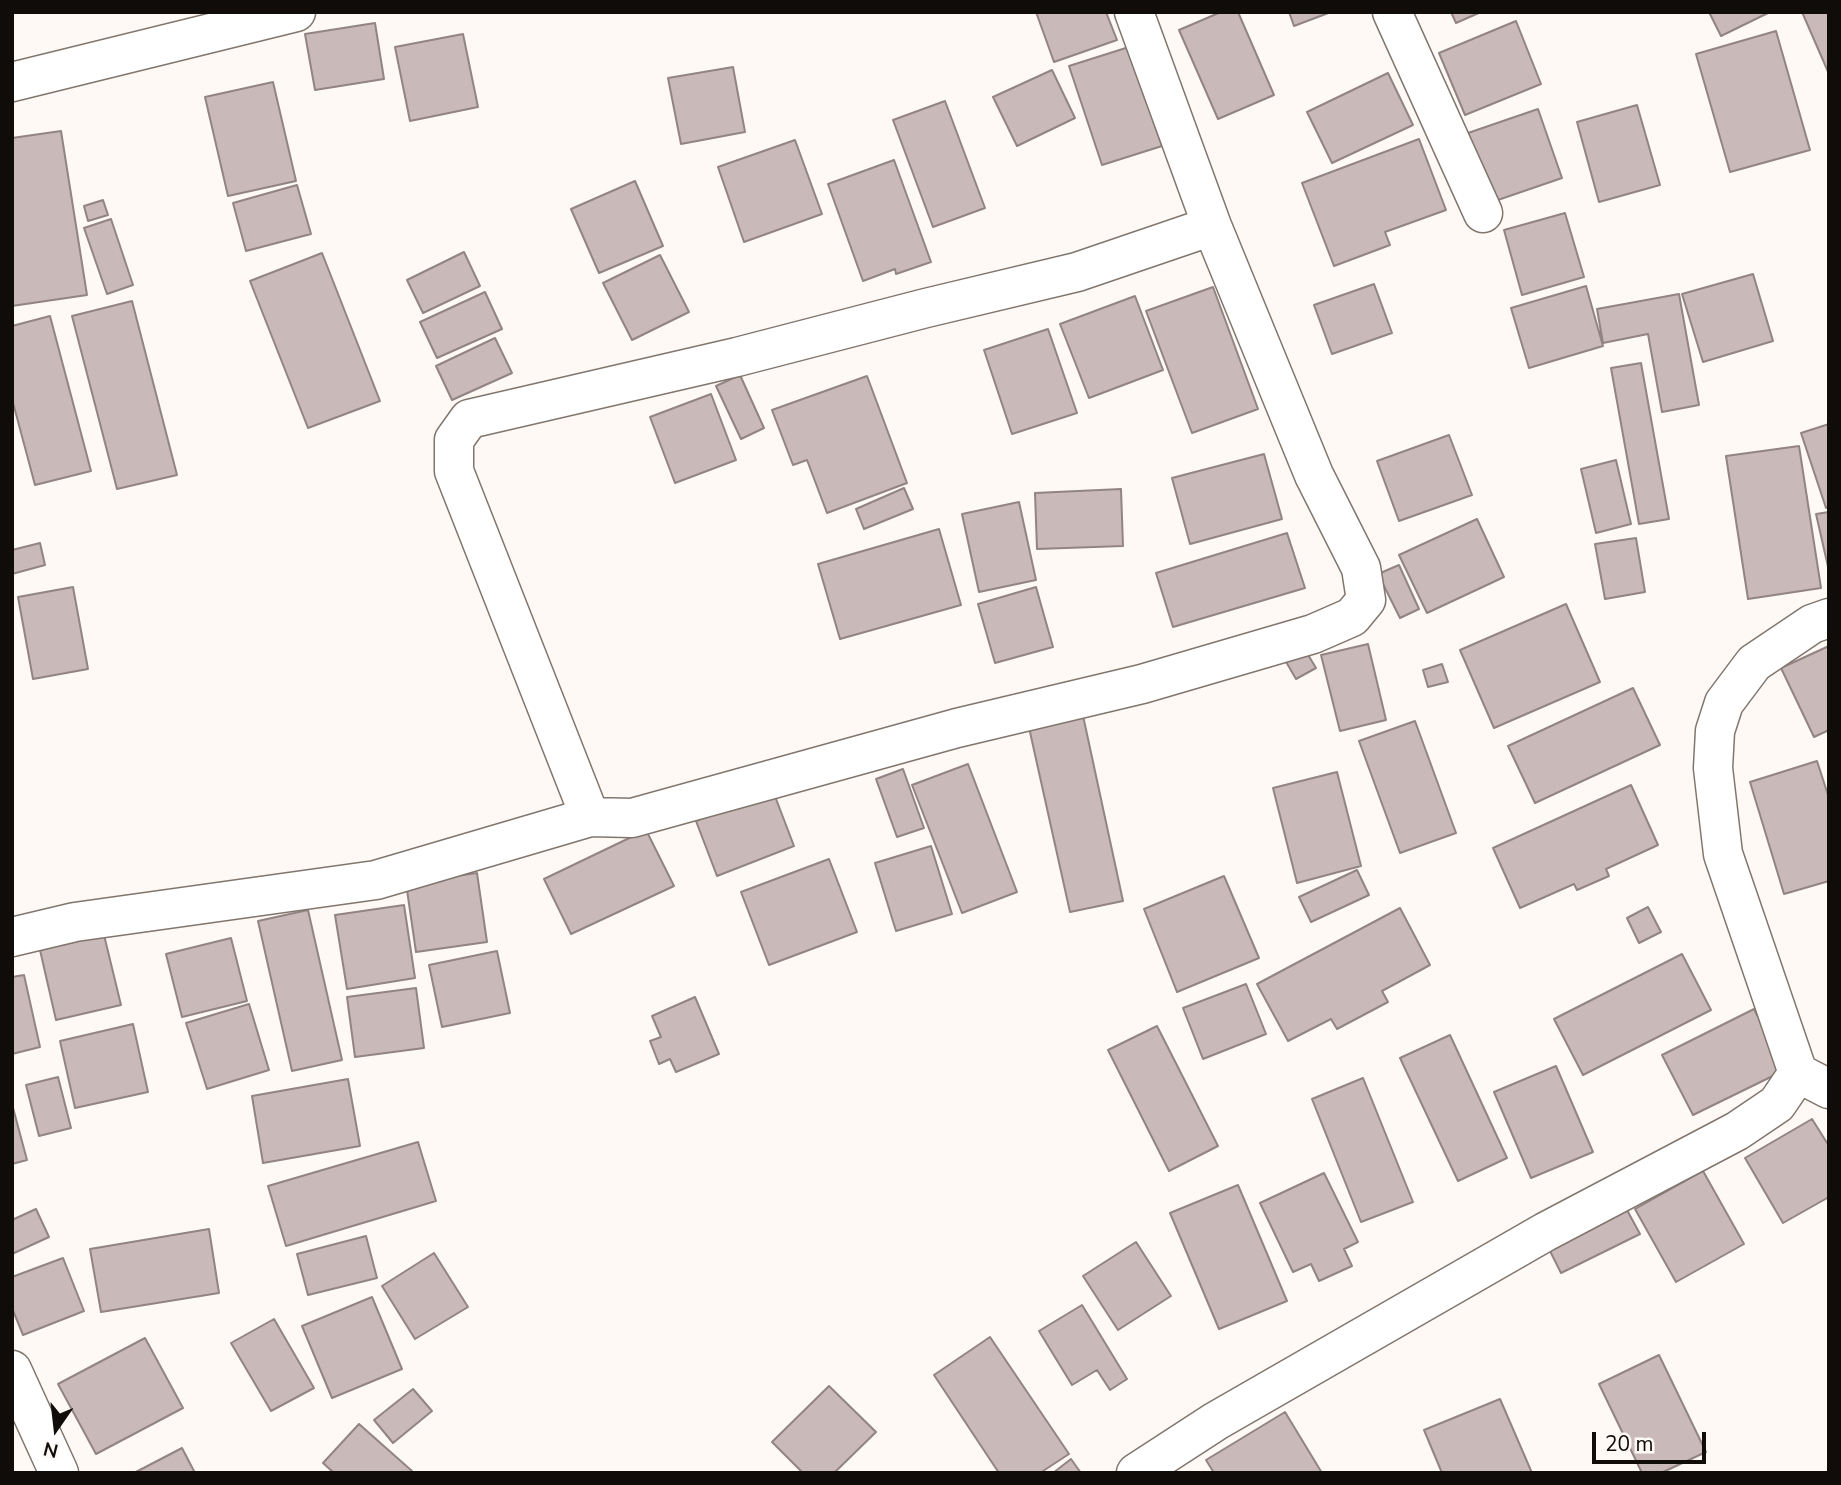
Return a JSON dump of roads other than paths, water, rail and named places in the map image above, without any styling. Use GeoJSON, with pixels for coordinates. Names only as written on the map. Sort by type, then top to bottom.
{"type":"FeatureCollection","features":[{"type":"Feature","properties":{"kind":"street"},"geometry":{"type":"LineString","coordinates":[[12,82],[296,12]]}},
{"type":"Feature","properties":{"kind":"street"},"geometry":{"type":"LineString","coordinates":[[12,937],[75,922],[376,880],[590,817],[632,818],[957,728],[1142,684],[1312,634],[1352,617],[1366,600],[1360,568],[1314,475],[1212,226],[1133,12]]}},
{"type":"Feature","properties":{"kind":"street"},"geometry":{"type":"LineString","coordinates":[[1392,12],[1483,213]]}},
{"type":"Feature","properties":{"kind":"street"},"geometry":{"type":"LineString","coordinates":[[590,817],[454,471],[454,440],[469,419],[737,358],[926,308],[1077,272],[1212,226]]}},
{"type":"Feature","properties":{"kind":"street"},"geometry":{"type":"LineString","coordinates":[[1136,1473],[1216,1421],[1534,1238],[1737,1131],[1813,1081],[1723,854],[1713,768],[1715,731],[1724,703],[1754,663],[1812,624],[1829,618]]}},
{"type":"Feature","properties":{"kind":"street"},"geometry":{"type":"LineString","coordinates":[[12,1370],[59,1473]]}}]}
